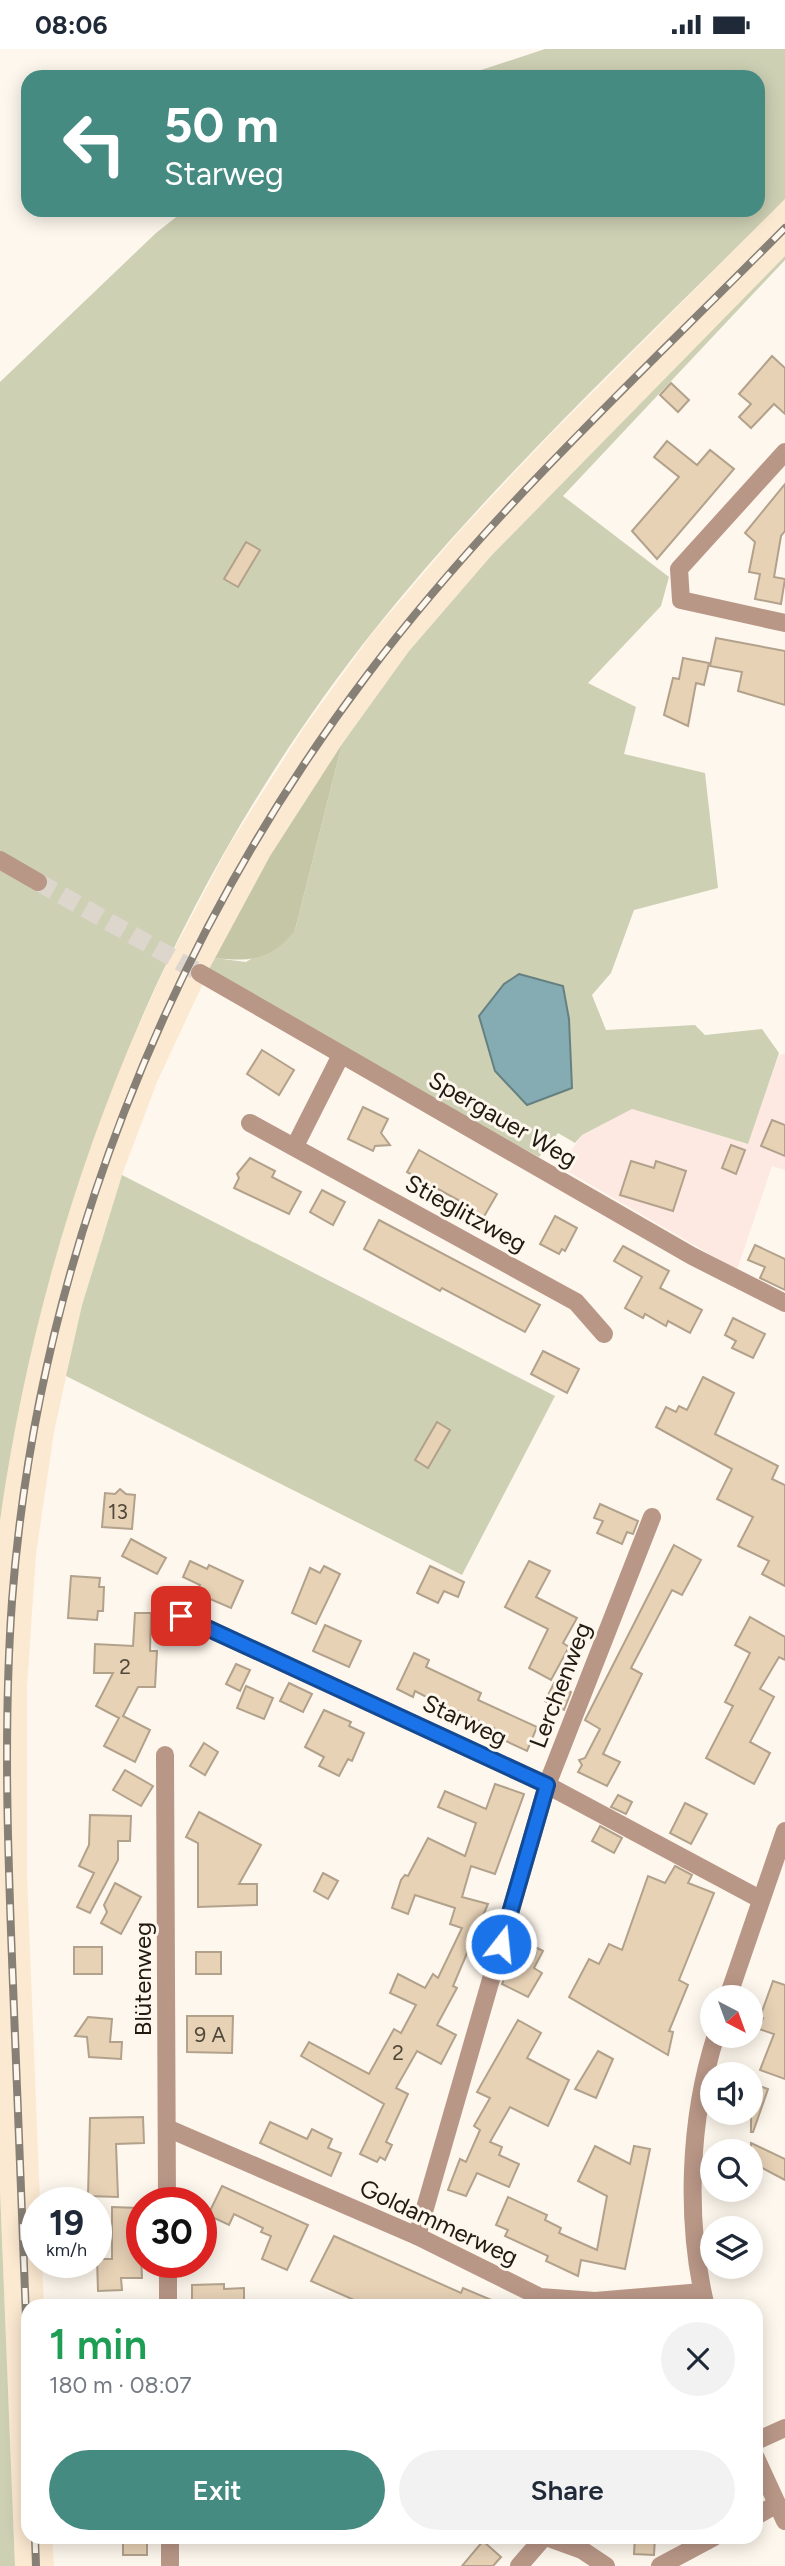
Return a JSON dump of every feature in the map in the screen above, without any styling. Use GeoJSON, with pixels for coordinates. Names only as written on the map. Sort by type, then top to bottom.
{"type":"FeatureCollection","features":[{"type":"Feature","properties":{"kind":"street"},"geometry":{"type":"LineString","coordinates":[[785,452],[679,569],[681,600],[785,623]]}},
{"type":"Feature","properties":{"kind":"street"},"geometry":{"type":"LineString","coordinates":[[0,860],[38,881]]}},
{"type":"Feature","properties":{"kind":"street","name":"Spergauer Weg"},"geometry":{"type":"LineString","coordinates":[[200,973],[692,1255],[785,1303]]}},
{"type":"Feature","properties":{"kind":"street"},"geometry":{"type":"LineString","coordinates":[[295,1146],[341,1055]]}},
{"type":"Feature","properties":{"kind":"street","name":"Stieglitzweg"},"geometry":{"type":"LineString","coordinates":[[250,1123],[576,1301],[604,1334]]}},
{"type":"Feature","properties":{"kind":"street","name":"Lerchenweg"},"geometry":{"type":"LineString","coordinates":[[417,2236],[547,1785],[652,1517]]}},
{"type":"Feature","properties":{"kind":"street","name":"Starweg"},"geometry":{"type":"LineString","coordinates":[[181,1616],[547,1785],[760,1899]]}},
{"type":"Feature","properties":{"kind":"street","name":"Blütenweg"},"geometry":{"type":"LineString","coordinates":[[165,1755],[167,2187]]}},
{"type":"Feature","properties":{"kind":"street"},"geometry":{"type":"LineString","coordinates":[[732,1985],[785,1831]]}},
{"type":"Feature","properties":{"kind":"street"},"geometry":{"type":"LineString","coordinates":[[704,2299],[691,2207],[704,2073],[712,2048]]}},
{"type":"Feature","properties":{"kind":"street","name":"Goldammerweg"},"geometry":{"type":"LineString","coordinates":[[167,2128],[417,2236],[540,2297],[555,2299]]}},
{"type":"Feature","properties":{"kind":"street"},"geometry":{"type":"LineString","coordinates":[[167,2278],[168,2299]]}},
{"type":"Feature","properties":{"kind":"street"},"geometry":{"type":"LineString","coordinates":[[763,2438],[785,2428]]}},
{"type":"Feature","properties":{"kind":"street"},"geometry":{"type":"LineString","coordinates":[[763,2473],[785,2521]]}},
{"type":"Feature","properties":{"kind":"street"},"geometry":{"type":"LineString","coordinates":[[763,2512],[777,2504]]}},
{"type":"Feature","properties":{"kind":"street"},"geometry":{"type":"LineString","coordinates":[[170,2544],[170,2566]]}},
{"type":"Feature","properties":{"kind":"street"},"geometry":{"type":"LineString","coordinates":[[519,2566],[539,2544]]}},
{"type":"Feature","properties":{"kind":"street"},"geometry":{"type":"LineString","coordinates":[[582,2544],[606,2566]]}},
{"type":"Feature","properties":{"kind":"street"},"geometry":{"type":"LineString","coordinates":[[660,2566],[701,2544]]}},
{"type":"Feature","properties":{"kind":"shaded area"},"geometry":{"type":"Polygon","coordinates":[[[785,199],[785,256],[491,556],[409,651],[342,744],[270,856],[215,958],[157,1082],[122,1175],[82,1305],[54,1432],[36,1554],[27,1687],[27,1874],[39,2187],[21,2187],[21,2278],[43,2278],[44,2299],[21,2299],[21,2544],[52,2544],[54,2566],[15,2566],[0,2189],[0,1521],[14,1423],[42,1302],[79,1175],[118,1071],[167,963],[228,847],[303,729],[371,635],[457,534],[547,438],[785,199]]]}},
{"type":"Feature","properties":{"kind":"shaded area"},"geometry":{"type":"Polygon","coordinates":[[[785,1054],[785,1170],[772,1166],[737,1270],[560,1167],[582,1135],[632,1109],[747,1144],[779,1055],[785,1054]]]}},
{"type":"Feature","properties":{"kind":"green space"},"geometry":{"type":"Polygon","coordinates":[[[545,49],[785,49],[785,199],[519,465],[419,576],[371,634],[299,732],[234,835],[177,943],[127,1053],[84,1167],[49,1283],[21,1401],[0,1521],[0,382],[156,233],[176,217],[765,217],[765,70],[481,70],[545,49]]]}},
{"type":"Feature","properties":{"kind":"green space"},"geometry":{"type":"Polygon","coordinates":[[[785,256],[785,260],[563,496],[669,577],[661,606],[588,683],[636,707],[624,754],[705,773],[718,888],[634,910],[611,973],[592,995],[606,1030],[695,1025],[705,1035],[762,1029],[779,1053],[748,1144],[632,1109],[582,1135],[575,1143],[558,1133],[539,1157],[403,1083],[208,971],[215,958],[246,962],[295,930],[342,744],[409,651],[491,556],[785,256]]]}},
{"type":"Feature","properties":{"kind":"green space"},"geometry":{"type":"Polygon","coordinates":[[[342,744],[295,930],[278,948],[260,957],[239,960],[215,958],[270,856],[342,744]]]}},
{"type":"Feature","properties":{"kind":"green space"},"geometry":{"type":"Polygon","coordinates":[[[122,1175],[555,1396],[462,1575],[66,1376],[82,1305],[122,1175]]]}},
{"type":"Feature","properties":{"kind":"green space"},"geometry":{"type":"Polygon","coordinates":[[[0,2189],[15,2566],[0,2566],[0,2189]]]}},
{"type":"Feature","properties":{"kind":"water"},"geometry":{"type":"Polygon","coordinates":[[[519,974],[563,986],[569,1019],[572,1088],[527,1105],[495,1071],[479,1016],[504,984],[519,974]]]}},
{"type":"Feature","properties":{"kind":"building"},"geometry":{"type":"Polygon","coordinates":[[[772,356],[785,368],[785,414],[774,404],[751,428],[739,417],[751,404],[739,394],[772,356]]]}},
{"type":"Feature","properties":{"kind":"building"},"geometry":{"type":"Polygon","coordinates":[[[671,383],[689,400],[678,412],[660,395],[671,383]]]}},
{"type":"Feature","properties":{"kind":"building"},"geometry":{"type":"Polygon","coordinates":[[[667,441],[697,465],[710,450],[734,469],[657,559],[632,531],[679,477],[654,457],[667,441]]]}},
{"type":"Feature","properties":{"kind":"building"},"geometry":{"type":"Polygon","coordinates":[[[785,484],[785,531],[781,536],[774,577],[785,579],[781,604],[755,599],[760,574],[749,572],[755,542],[745,533],[785,484]]]}},
{"type":"Feature","properties":{"kind":"building"},"geometry":{"type":"Polygon","coordinates":[[[246,542],[260,550],[238,587],[224,579],[246,542]]]}},
{"type":"Feature","properties":{"kind":"building"},"geometry":{"type":"Polygon","coordinates":[[[716,638],[785,651],[785,705],[738,691],[742,672],[710,666],[716,638]]]}},
{"type":"Feature","properties":{"kind":"building"},"geometry":{"type":"Polygon","coordinates":[[[683,658],[709,663],[704,685],[696,683],[688,726],[664,715],[673,678],[679,679],[683,658]]]}},
{"type":"Feature","properties":{"kind":"building"},"geometry":{"type":"Polygon","coordinates":[[[262,1050],[294,1070],[279,1095],[247,1074],[262,1050]]]}},
{"type":"Feature","properties":{"kind":"building"},"geometry":{"type":"Polygon","coordinates":[[[363,1107],[388,1119],[381,1133],[390,1145],[375,1146],[373,1151],[348,1139],[363,1107]]]}},
{"type":"Feature","properties":{"kind":"building"},"geometry":{"type":"Polygon","coordinates":[[[772,1120],[785,1125],[785,1156],[761,1146],[772,1120]]]}},
{"type":"Feature","properties":{"kind":"building"},"geometry":{"type":"Polygon","coordinates":[[[731,1145],[745,1150],[736,1174],[722,1168],[731,1145]]]}},
{"type":"Feature","properties":{"kind":"building"},"geometry":{"type":"Polygon","coordinates":[[[419,1150],[497,1194],[482,1220],[456,1205],[458,1200],[407,1172],[419,1150]]]}},
{"type":"Feature","properties":{"kind":"building"},"geometry":{"type":"Polygon","coordinates":[[[250,1158],[275,1171],[272,1177],[301,1192],[289,1214],[234,1188],[239,1178],[237,1174],[250,1158]]]}},
{"type":"Feature","properties":{"kind":"building"},"geometry":{"type":"Polygon","coordinates":[[[631,1161],[654,1168],[656,1161],[686,1171],[673,1211],[620,1195],[631,1161]]]}},
{"type":"Feature","properties":{"kind":"building"},"geometry":{"type":"Polygon","coordinates":[[[322,1190],[345,1202],[333,1225],[310,1212],[322,1190]]]}},
{"type":"Feature","properties":{"kind":"building"},"geometry":{"type":"Polygon","coordinates":[[[555,1216],[577,1228],[565,1251],[562,1249],[559,1254],[540,1244],[555,1216]]]}},
{"type":"Feature","properties":{"kind":"building"},"geometry":{"type":"Polygon","coordinates":[[[379,1220],[540,1305],[525,1332],[442,1288],[440,1291],[364,1249],[379,1220]]]}},
{"type":"Feature","properties":{"kind":"building"},"geometry":{"type":"Polygon","coordinates":[[[755,1245],[785,1259],[785,1290],[760,1278],[765,1267],[748,1260],[755,1245]]]}},
{"type":"Feature","properties":{"kind":"building"},"geometry":{"type":"Polygon","coordinates":[[[623,1246],[669,1271],[660,1288],[702,1310],[690,1333],[668,1321],[666,1326],[645,1314],[643,1318],[625,1308],[642,1277],[614,1261],[623,1246]]]}},
{"type":"Feature","properties":{"kind":"building"},"geometry":{"type":"Polygon","coordinates":[[[733,1318],[765,1334],[753,1358],[732,1348],[736,1341],[725,1335],[733,1318]]]}},
{"type":"Feature","properties":{"kind":"building"},"geometry":{"type":"Polygon","coordinates":[[[543,1351],[579,1369],[567,1393],[531,1374],[543,1351]]]}},
{"type":"Feature","properties":{"kind":"building"},"geometry":{"type":"Polygon","coordinates":[[[703,1377],[734,1393],[715,1434],[778,1466],[772,1479],[785,1485],[785,1586],[762,1574],[769,1561],[738,1546],[753,1517],[717,1499],[732,1469],[656,1427],[666,1407],[676,1412],[679,1406],[687,1410],[703,1377]]]}},
{"type":"Feature","properties":{"kind":"building"},"geometry":{"type":"Polygon","coordinates":[[[437,1422],[450,1430],[428,1468],[415,1460],[437,1422]]]}},
{"type":"Feature","properties":{"kind":"building"},"geometry":{"type":"Polygon","coordinates":[[[120,1489],[126,1494],[135,1495],[132,1529],[102,1527],[105,1493],[115,1494],[120,1489]]]}},
{"type":"Feature","properties":{"kind":"building"},"geometry":{"type":"Polygon","coordinates":[[[600,1504],[638,1521],[633,1534],[627,1532],[622,1544],[597,1533],[603,1521],[594,1518],[600,1504]]]}},
{"type":"Feature","properties":{"kind":"building"},"geometry":{"type":"Polygon","coordinates":[[[131,1539],[166,1558],[157,1574],[122,1556],[131,1539]]]}},
{"type":"Feature","properties":{"kind":"building"},"geometry":{"type":"Polygon","coordinates":[[[674,1545],[701,1560],[682,1595],[672,1590],[631,1668],[642,1674],[603,1754],[620,1762],[607,1786],[578,1772],[582,1765],[579,1760],[585,1758],[600,1729],[585,1720],[674,1545]]]}},
{"type":"Feature","properties":{"kind":"building"},"geometry":{"type":"Polygon","coordinates":[[[190,1561],[207,1569],[209,1565],[243,1581],[231,1608],[196,1593],[200,1585],[183,1577],[190,1561]]]}},
{"type":"Feature","properties":{"kind":"building"},"geometry":{"type":"Polygon","coordinates":[[[529,1561],[550,1571],[536,1597],[577,1618],[563,1643],[569,1647],[551,1680],[529,1668],[548,1629],[505,1607],[529,1561]]]}},
{"type":"Feature","properties":{"kind":"building"},"geometry":{"type":"Polygon","coordinates":[[[324,1566],[340,1574],[316,1624],[292,1613],[310,1568],[320,1573],[324,1566]]]}},
{"type":"Feature","properties":{"kind":"building"},"geometry":{"type":"Polygon","coordinates":[[[430,1566],[464,1582],[458,1597],[444,1591],[438,1603],[417,1593],[430,1566]]]}},
{"type":"Feature","properties":{"kind":"building"},"geometry":{"type":"Polygon","coordinates":[[[71,1576],[100,1578],[99,1587],[104,1587],[103,1611],[98,1611],[97,1620],[68,1618],[71,1576]]]}},
{"type":"Feature","properties":{"kind":"building"},"geometry":{"type":"Polygon","coordinates":[[[135,1613],[151,1613],[150,1651],[157,1651],[155,1687],[138,1687],[123,1716],[150,1730],[135,1762],[104,1746],[119,1718],[96,1706],[113,1673],[94,1673],[95,1644],[133,1646],[135,1613]]]}},
{"type":"Feature","properties":{"kind":"building"},"geometry":{"type":"Polygon","coordinates":[[[750,1617],[785,1637],[785,1660],[779,1657],[760,1689],[774,1697],[750,1742],[770,1753],[754,1784],[706,1758],[733,1706],[725,1702],[750,1653],[735,1645],[750,1617]]]}},
{"type":"Feature","properties":{"kind":"building"},"geometry":{"type":"Polygon","coordinates":[[[325,1625],[361,1641],[349,1667],[313,1651],[325,1625]]]}},
{"type":"Feature","properties":{"kind":"building"},"geometry":{"type":"Polygon","coordinates":[[[414,1653],[429,1660],[426,1667],[481,1693],[478,1700],[537,1727],[527,1751],[491,1734],[494,1728],[458,1711],[455,1717],[442,1711],[444,1706],[415,1691],[413,1697],[397,1689],[414,1653]]]}},
{"type":"Feature","properties":{"kind":"building"},"geometry":{"type":"Polygon","coordinates":[[[236,1664],[250,1670],[240,1691],[226,1684],[236,1664]]]}},
{"type":"Feature","properties":{"kind":"building"},"geometry":{"type":"Polygon","coordinates":[[[289,1683],[312,1694],[303,1712],[280,1701],[289,1683]]]}},
{"type":"Feature","properties":{"kind":"building"},"geometry":{"type":"Polygon","coordinates":[[[554,1683],[571,1692],[564,1710],[545,1701],[554,1683]]]}},
{"type":"Feature","properties":{"kind":"building"},"geometry":{"type":"Polygon","coordinates":[[[246,1686],[273,1698],[264,1719],[237,1708],[246,1686]]]}},
{"type":"Feature","properties":{"kind":"building"},"geometry":{"type":"Polygon","coordinates":[[[324,1710],[351,1722],[349,1726],[364,1733],[352,1761],[348,1759],[339,1776],[319,1766],[324,1757],[305,1747],[324,1710]]]}},
{"type":"Feature","properties":{"kind":"building"},"geometry":{"type":"Polygon","coordinates":[[[204,1743],[218,1752],[205,1775],[190,1766],[204,1743]]]}},
{"type":"Feature","properties":{"kind":"building"},"geometry":{"type":"Polygon","coordinates":[[[125,1770],[153,1786],[141,1806],[113,1790],[125,1770]]]}},
{"type":"Feature","properties":{"kind":"building"},"geometry":{"type":"Polygon","coordinates":[[[495,1784],[524,1794],[495,1874],[471,1866],[462,1897],[488,1904],[453,1986],[457,1988],[437,2025],[456,2035],[441,2064],[417,2051],[396,2088],[408,2094],[386,2142],[392,2145],[385,2160],[380,2157],[377,2162],[360,2154],[384,2104],[301,2056],[309,2042],[369,2074],[394,2029],[401,2033],[416,2005],[390,1993],[398,1974],[425,1988],[433,1974],[438,1978],[462,1928],[450,1924],[455,1908],[415,1895],[408,1914],[392,1908],[401,1880],[405,1875],[408,1876],[428,1838],[465,1856],[476,1823],[438,1807],[445,1791],[486,1809],[495,1784]]]}},
{"type":"Feature","properties":{"kind":"building"},"geometry":{"type":"Polygon","coordinates":[[[618,1795],[632,1802],[626,1814],[611,1807],[618,1795]]]}},
{"type":"Feature","properties":{"kind":"building"},"geometry":{"type":"Polygon","coordinates":[[[685,1803],[707,1814],[691,1844],[670,1833],[685,1803]]]}},
{"type":"Feature","properties":{"kind":"building"},"geometry":{"type":"Polygon","coordinates":[[[199,1812],[261,1845],[239,1884],[257,1884],[257,1905],[198,1907],[198,1843],[186,1837],[199,1812]]]}},
{"type":"Feature","properties":{"kind":"building"},"geometry":{"type":"Polygon","coordinates":[[[90,1815],[131,1816],[130,1841],[118,1841],[118,1860],[90,1913],[77,1907],[94,1873],[79,1866],[89,1845],[90,1815]]]}},
{"type":"Feature","properties":{"kind":"building"},"geometry":{"type":"Polygon","coordinates":[[[600,1826],[622,1838],[614,1853],[592,1841],[600,1826]]]}},
{"type":"Feature","properties":{"kind":"building"},"geometry":{"type":"Polygon","coordinates":[[[675,1866],[692,1875],[688,1883],[714,1893],[679,1980],[688,1985],[669,2031],[673,2032],[668,2055],[569,1997],[589,1959],[599,1964],[609,1944],[622,1950],[648,1876],[665,1883],[675,1866]]]}},
{"type":"Feature","properties":{"kind":"building"},"geometry":{"type":"Polygon","coordinates":[[[323,1873],[338,1881],[328,1899],[314,1891],[323,1873]]]}},
{"type":"Feature","properties":{"kind":"building"},"geometry":{"type":"Polygon","coordinates":[[[115,1883],[141,1897],[121,1934],[101,1923],[107,1912],[104,1905],[115,1883]]]}},
{"type":"Feature","properties":{"kind":"building"},"geometry":{"type":"Polygon","coordinates":[[[524,1921],[528,1943],[543,1951],[534,1968],[542,1973],[528,1997],[502,1984],[509,1967],[507,1966],[514,1939],[524,1921]]]}},
{"type":"Feature","properties":{"kind":"building"},"geometry":{"type":"Polygon","coordinates":[[[74,1947],[102,1947],[102,1974],[74,1974],[74,1947]]]}},
{"type":"Feature","properties":{"kind":"building"},"geometry":{"type":"Polygon","coordinates":[[[196,1952],[221,1952],[221,1974],[196,1974],[196,1952]]]}},
{"type":"Feature","properties":{"kind":"building"},"geometry":{"type":"Polygon","coordinates":[[[773,1981],[785,1985],[785,2079],[763,2071],[763,2062],[774,2034],[763,2030],[763,2009],[773,1981]]]}},
{"type":"Feature","properties":{"kind":"building"},"geometry":{"type":"Polygon","coordinates":[[[187,2016],[233,2016],[232,2053],[187,2052],[187,2016]]]}},
{"type":"Feature","properties":{"kind":"building"},"geometry":{"type":"Polygon","coordinates":[[[88,2017],[112,2019],[110,2042],[122,2042],[121,2059],[89,2057],[87,2037],[75,2036],[88,2017]]]}},
{"type":"Feature","properties":{"kind":"building"},"geometry":{"type":"Polygon","coordinates":[[[518,2020],[541,2033],[527,2058],[569,2080],[548,2126],[510,2107],[490,2142],[502,2147],[499,2155],[519,2164],[509,2187],[477,2173],[466,2196],[448,2190],[460,2159],[466,2162],[480,2130],[474,2126],[490,2098],[477,2092],[518,2020]]]}},
{"type":"Feature","properties":{"kind":"building"},"geometry":{"type":"Polygon","coordinates":[[[598,2051],[613,2059],[596,2098],[575,2089],[598,2051]]]}},
{"type":"Feature","properties":{"kind":"building"},"geometry":{"type":"Polygon","coordinates":[[[763,2087],[768,2089],[763,2103],[763,2087]]]}},
{"type":"Feature","properties":{"kind":"building"},"geometry":{"type":"Polygon","coordinates":[[[143,2117],[144,2143],[116,2144],[118,2197],[112,2197],[112,2187],[88,2187],[90,2118],[143,2117]]]}},
{"type":"Feature","properties":{"kind":"building"},"geometry":{"type":"Polygon","coordinates":[[[270,2122],[307,2139],[312,2129],[332,2139],[328,2148],[341,2153],[331,2176],[260,2143],[270,2122]]]}},
{"type":"Feature","properties":{"kind":"building"},"geometry":{"type":"Polygon","coordinates":[[[595,2146],[630,2164],[634,2146],[650,2149],[625,2269],[581,2260],[578,2276],[546,2261],[548,2256],[505,2236],[508,2230],[496,2225],[508,2197],[547,2215],[545,2220],[561,2228],[559,2233],[597,2250],[607,2196],[578,2181],[595,2146]]]}},
{"type":"Feature","properties":{"kind":"building"},"geometry":{"type":"Polygon","coordinates":[[[763,2149],[785,2159],[785,2180],[763,2168],[763,2149]]]}},
{"type":"Feature","properties":{"kind":"building"},"geometry":{"type":"Polygon","coordinates":[[[222,2186],[308,2225],[287,2270],[262,2259],[271,2236],[261,2232],[263,2228],[234,2214],[229,2225],[217,2219],[217,2196],[222,2186]]]}},
{"type":"Feature","properties":{"kind":"building"},"geometry":{"type":"Polygon","coordinates":[[[112,2207],[126,2208],[126,2278],[121,2278],[122,2290],[98,2291],[98,2278],[112,2278],[112,2207]]]}},
{"type":"Feature","properties":{"kind":"building"},"geometry":{"type":"Polygon","coordinates":[[[334,2236],[461,2293],[463,2288],[489,2299],[352,2299],[311,2281],[334,2236]]]}},
{"type":"Feature","properties":{"kind":"building"},"geometry":{"type":"Polygon","coordinates":[[[224,2284],[224,2289],[244,2288],[244,2299],[192,2299],[192,2285],[224,2284]]]}},
{"type":"Feature","properties":{"kind":"building"},"geometry":{"type":"Polygon","coordinates":[[[123,2544],[147,2544],[147,2555],[123,2555],[123,2544]]]}},
{"type":"Feature","properties":{"kind":"building"},"geometry":{"type":"Polygon","coordinates":[[[480,2544],[486,2544],[501,2557],[493,2566],[462,2566],[480,2544]]]}},
{"type":"Feature","properties":{"kind":"building"},"geometry":{"type":"Polygon","coordinates":[[[635,2544],[655,2544],[654,2555],[634,2554],[635,2544]]]}},
{"type":"Feature","properties":{"kind":"tunnel"},"geometry":{"type":"LineString","coordinates":[[38,882],[200,973]]}},
{"type":"Feature","properties":{"kind":"railway"},"geometry":{"type":"LineString","coordinates":[[25,2299],[8,1841],[7,1745],[12,1601],[26,1476],[50,1353],[83,1231],[124,1112],[174,996],[231,884],[296,777],[368,674],[415,614],[516,500],[785,228]]}},
{"type":"Feature","properties":{"kind":"railway"},"geometry":{"type":"LineString","coordinates":[[35,2544],[36,2566]]}},
{"type":"Feature","properties":{"kind":"route"},"geometry":{"type":"LineString","coordinates":[[181,1616],[547,1785],[501,1944]]}}]}
